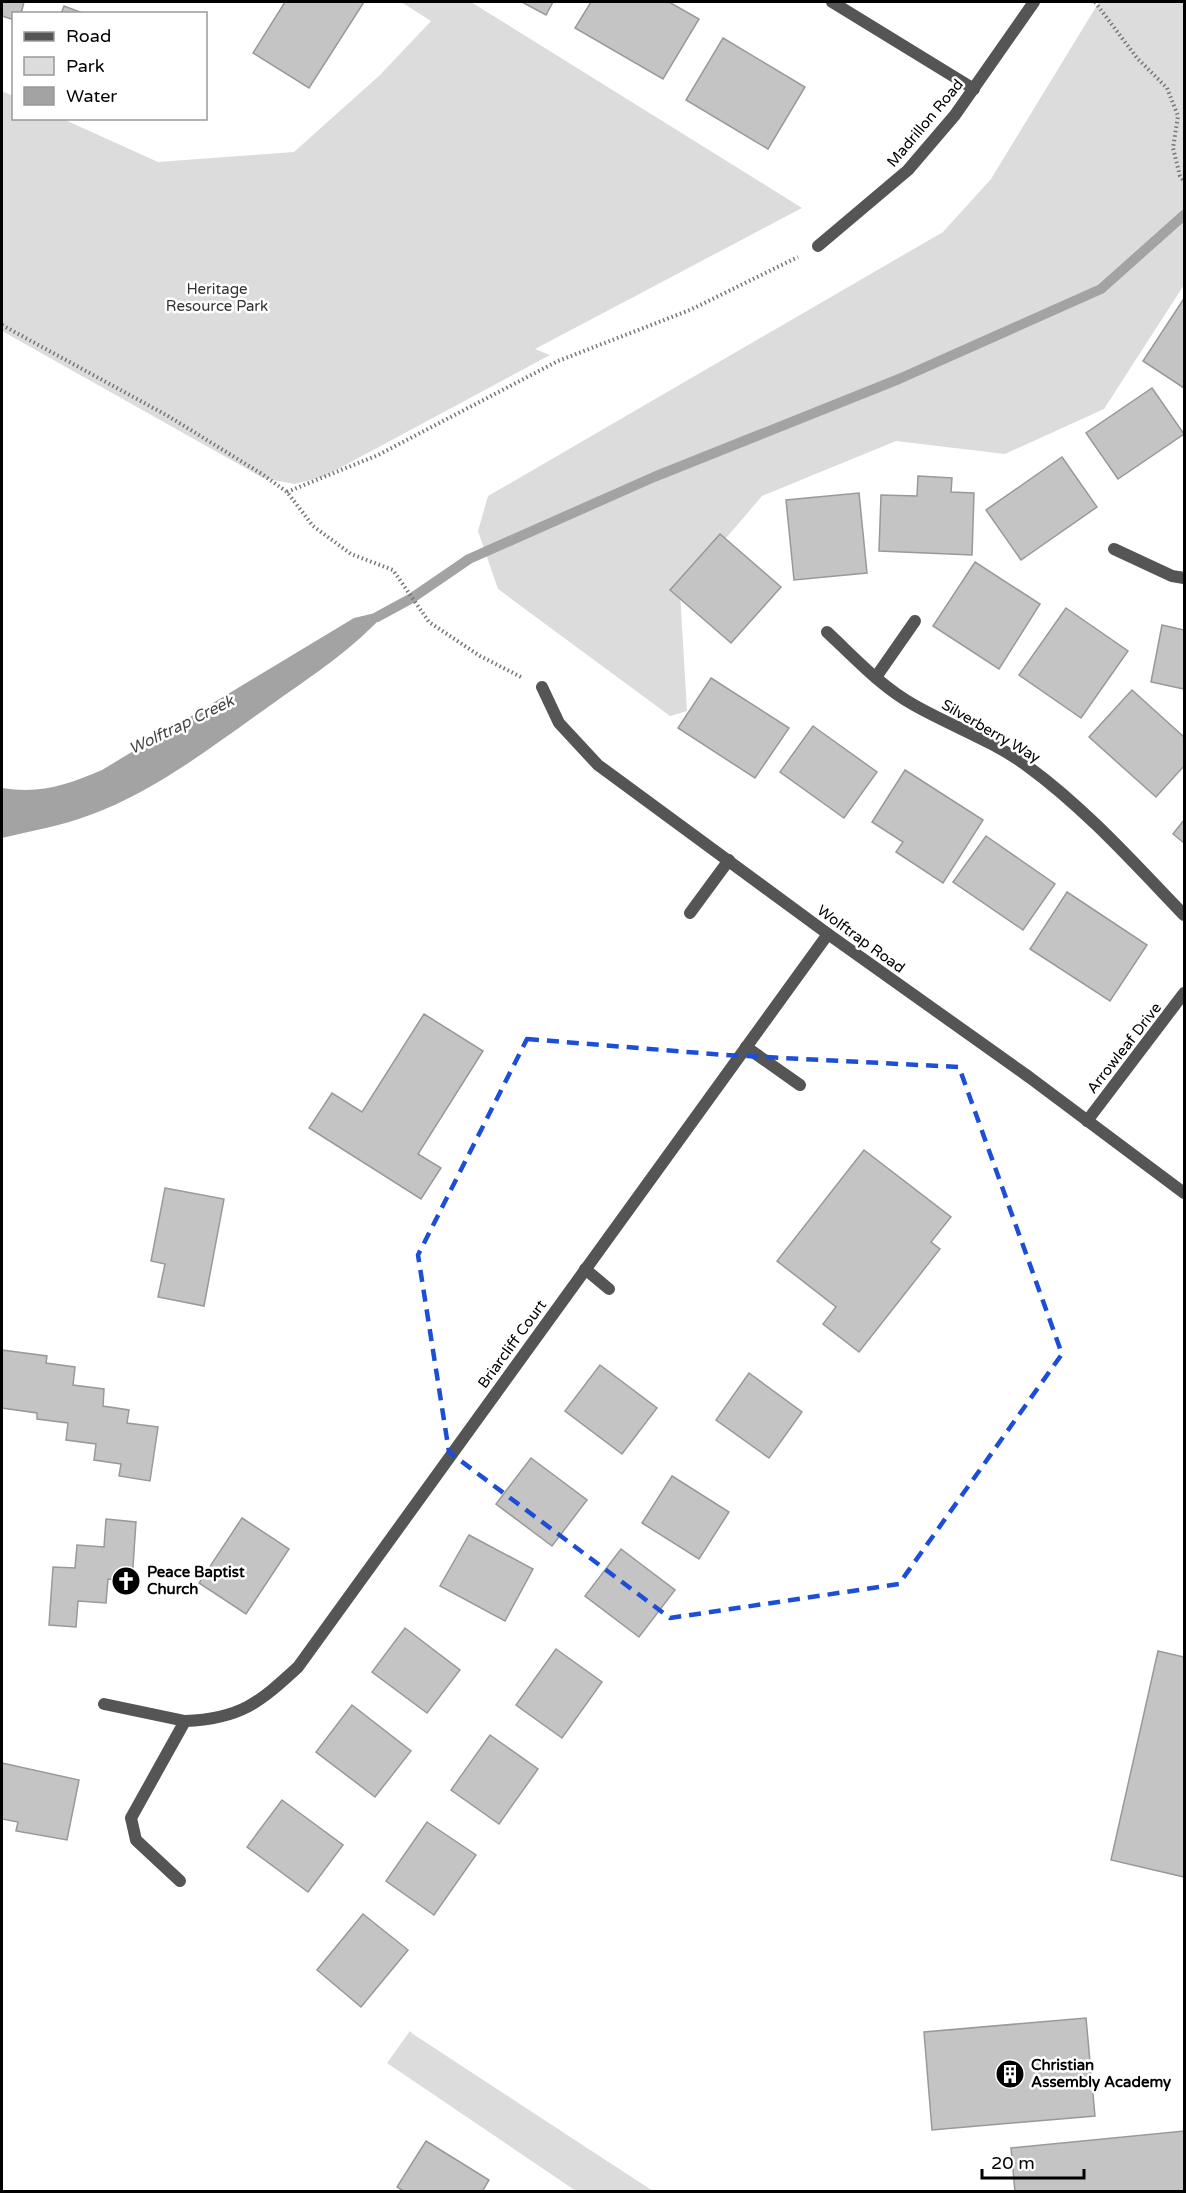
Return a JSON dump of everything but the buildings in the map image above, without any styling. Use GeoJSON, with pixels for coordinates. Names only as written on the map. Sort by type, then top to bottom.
{"type":"FeatureCollection","features":[{"type":"Feature","properties":{"kind":"street"},"geometry":{"type":"LineString","coordinates":[[832,2],[974,89]]}},
{"type":"Feature","properties":{"kind":"street","name":"Madrillon Road"},"geometry":{"type":"LineString","coordinates":[[818,246],[908,170],[974,89],[1035,2]]}},
{"type":"Feature","properties":{"kind":"street"},"geometry":{"type":"LineString","coordinates":[[1114,549],[1173,576],[1185,578]]}},
{"type":"Feature","properties":{"kind":"street"},"geometry":{"type":"LineString","coordinates":[[876,677],[915,621]]}},
{"type":"Feature","properties":{"kind":"street","name":"Silverberry Way"},"geometry":{"type":"LineString","coordinates":[[826,632],[876,677],[912,705],[965,729],[1024,764],[1078,805],[1185,915]]}},
{"type":"Feature","properties":{"kind":"street","name":"Wolftrap Road"},"geometry":{"type":"LineString","coordinates":[[542,687],[559,723],[584,753],[828,934],[1185,1193]]}},
{"type":"Feature","properties":{"kind":"street"},"geometry":{"type":"LineString","coordinates":[[690,913],[729,860]]}},
{"type":"Feature","properties":{"kind":"street","name":"Briarcliff Court"},"geometry":{"type":"LineString","coordinates":[[104,1704],[185,1720],[217,1720],[238,1712],[267,1696],[298,1667],[828,934]]}},
{"type":"Feature","properties":{"kind":"street","name":"Arrowleaf Drive"},"geometry":{"type":"LineString","coordinates":[[1087,1121],[1185,993]]}},
{"type":"Feature","properties":{"kind":"street"},"geometry":{"type":"LineString","coordinates":[[746,1047],[800,1085]]}},
{"type":"Feature","properties":{"kind":"street"},"geometry":{"type":"LineString","coordinates":[[585,1269],[609,1288]]}},
{"type":"Feature","properties":{"kind":"street"},"geometry":{"type":"LineString","coordinates":[[180,1881],[136,1840],[131,1818],[185,1720]]}},
{"type":"Feature","properties":{"kind":"path"},"geometry":{"type":"LineString","coordinates":[[1095,2],[1137,58],[1167,88],[1178,116],[1173,148],[1180,176],[1185,181]]}},
{"type":"Feature","properties":{"kind":"path"},"geometry":{"type":"LineString","coordinates":[[287,492],[378,455],[558,361],[690,310],[818,246]]}},
{"type":"Feature","properties":{"kind":"path"},"geometry":{"type":"LineString","coordinates":[[2,325],[168,416],[287,492],[314,526],[351,554],[393,570],[429,622],[480,656],[542,687]]}},
{"type":"Feature","properties":{"kind":"highlighted area"},"geometry":{"type":"Polygon","coordinates":[[[527,1039],[725,1055],[959,1067],[1062,1354],[899,1584],[670,1618],[449,1452],[418,1255],[527,1039]]]}},
{"type":"Feature","properties":{"kind":"green space","name":"Heritage Resource Park"},"geometry":{"type":"Polygon","coordinates":[[[401,2],[471,2],[802,208],[535,349],[550,355],[323,477],[294,484],[263,478],[2,331],[2,91],[12,96],[12,120],[65,120],[158,162],[294,152],[380,75],[431,21],[401,2]]]}},
{"type":"Feature","properties":{"kind":"green space"},"geometry":{"type":"Polygon","coordinates":[[[1099,2],[1184,2],[1184,285],[1104,409],[1005,454],[896,441],[762,496],[680,592],[687,711],[670,716],[498,589],[478,531],[488,496],[943,232],[991,179],[1099,2]]]}},
{"type":"Feature","properties":{"kind":"green space"},"geometry":{"type":"Polygon","coordinates":[[[410,2031],[653,2191],[576,2191],[387,2063],[410,2031]]]}},
{"type":"Feature","properties":{"kind":"water","name":"Wolftrap Creek"},"geometry":{"type":"Polygon","coordinates":[[[388,610],[331,662],[160,781],[114,805],[79,819],[2,838],[2,788],[29,790],[54,787],[102,770],[354,618],[388,610]]]}},
{"type":"Feature","properties":{"kind":"waterway"},"geometry":{"type":"LineString","coordinates":[[377,617],[412,598],[469,559],[654,477],[899,379],[1101,289],[1184,215]]}},
{"type":"Feature","properties":{"kind":"place","name":"Peace Baptist Church"},"geometry":{"type":"Point","coordinates":[126,1581]}},
{"type":"Feature","properties":{"kind":"place","name":"Christian Assembly Academy"},"geometry":{"type":"Point","coordinates":[1010,2074]}}]}
